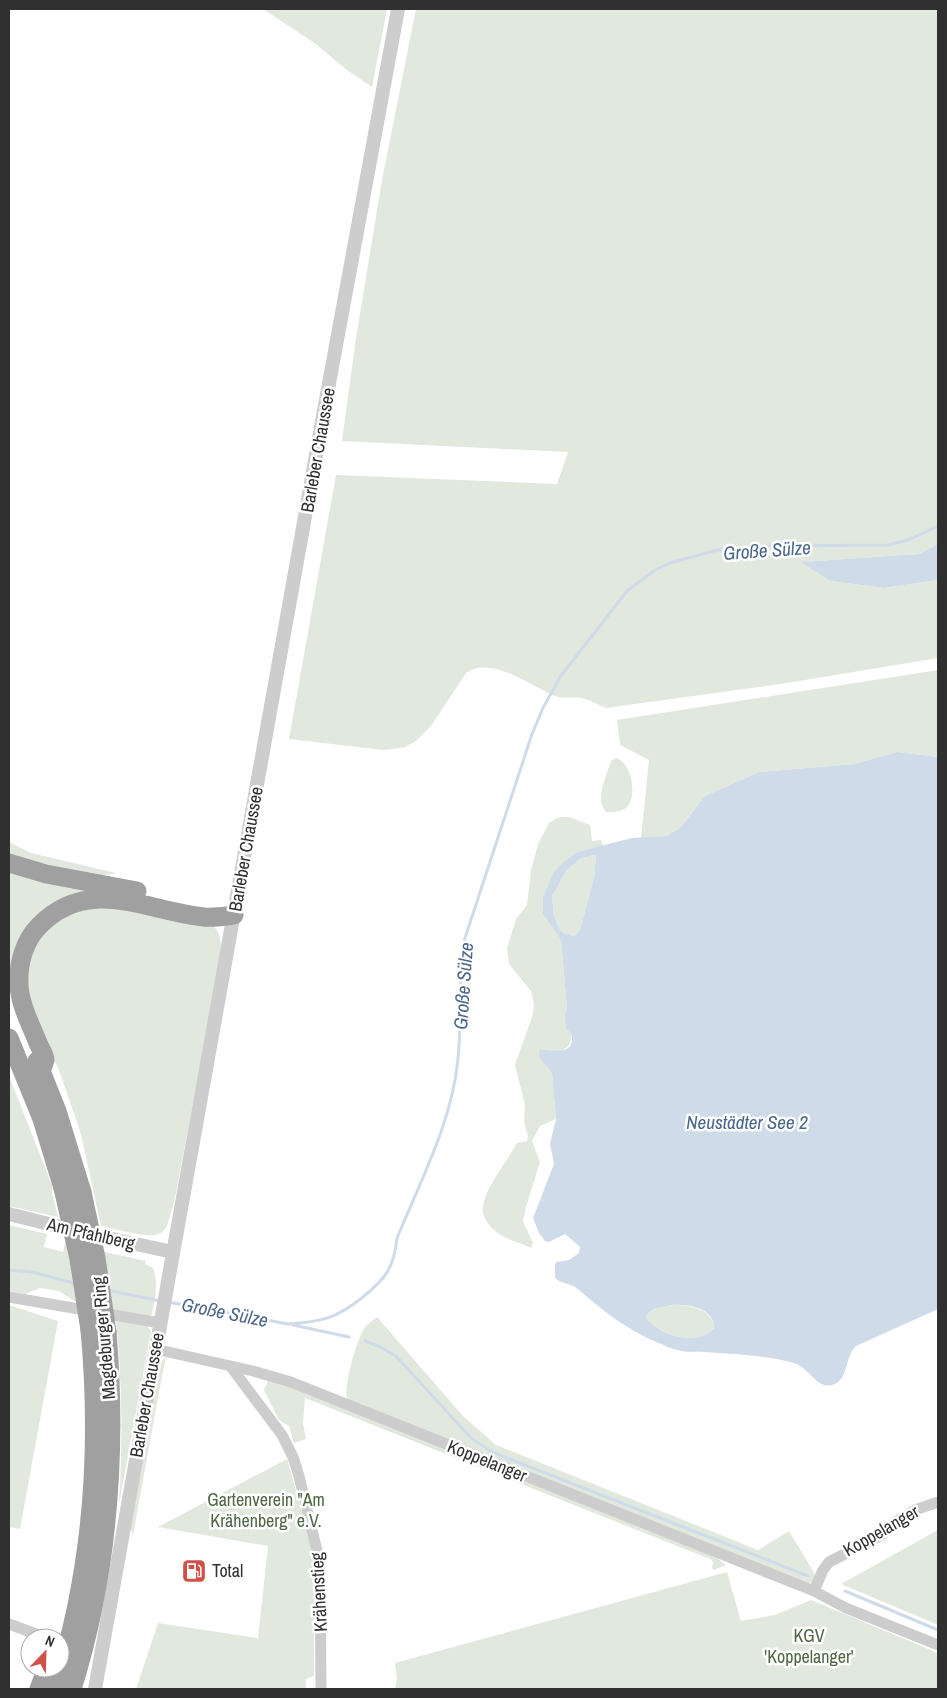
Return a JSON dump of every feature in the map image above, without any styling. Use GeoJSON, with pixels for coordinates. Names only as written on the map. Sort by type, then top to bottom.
{"type":"FeatureCollection","features":[{"type":"Feature","properties":{"kind":"highway"},"geometry":{"type":"LineString","coordinates":[[9,863],[46,874],[208,905],[234,915]]}},
{"type":"Feature","properties":{"kind":"highway"},"geometry":{"type":"LineString","coordinates":[[41,1071],[45,1059],[23,1004],[19,988],[19,976],[22,955],[29,940],[37,928],[52,914],[75,903],[98,899],[150,905],[205,917],[234,915]]}},
{"type":"Feature","properties":{"kind":"highway","name":"Magdeburger Ring"},"geometry":{"type":"LineString","coordinates":[[9,998],[41,1071],[63,1131],[82,1192],[96,1258],[98,1331],[111,1437],[106,1529],[92,1611],[72,1689]]}},
{"type":"Feature","properties":{"kind":"highway","name":"Magdeburger Ring"},"geometry":{"type":"LineString","coordinates":[[10,1042],[42,1119],[63,1188],[98,1331],[93,1377],[94,1446],[90,1514],[80,1584],[55,1689]]}},
{"type":"Feature","properties":{"kind":"highway"},"geometry":{"type":"LineString","coordinates":[[60,1628],[69,1599],[80,1584]]}},
{"type":"Feature","properties":{"kind":"street","name":"Barleber Chaussee"},"geometry":{"type":"LineString","coordinates":[[95,1689],[398,9]]}},
{"type":"Feature","properties":{"kind":"street","name":"Am Pfahlberg"},"geometry":{"type":"LineString","coordinates":[[9,1214],[173,1252]]}},
{"type":"Feature","properties":{"kind":"street"},"geometry":{"type":"LineString","coordinates":[[9,1297],[161,1316]]}},
{"type":"Feature","properties":{"kind":"street","name":"Koppelanger"},"geometry":{"type":"LineString","coordinates":[[155,1349],[258,1372],[291,1382],[814,1591],[846,1608],[938,1645]]}},
{"type":"Feature","properties":{"kind":"street","name":"Krähenstieg"},"geometry":{"type":"LineString","coordinates":[[231,1367],[282,1435],[293,1457],[299,1476],[320,1563],[321,1689]]}},
{"type":"Feature","properties":{"kind":"street","name":"Koppelanger"},"geometry":{"type":"LineString","coordinates":[[814,1591],[823,1570],[829,1562],[882,1535],[895,1522],[915,1510],[938,1502]]}},
{"type":"Feature","properties":{"kind":"green space"},"geometry":{"type":"Polygon","coordinates":[[[263,9],[387,9],[372,87],[344,68],[316,44],[263,9]]]}},
{"type":"Feature","properties":{"kind":"green space"},"geometry":{"type":"Polygon","coordinates":[[[416,9],[938,9],[938,544],[919,554],[802,562],[830,581],[884,588],[938,580],[938,658],[787,683],[606,708],[582,698],[558,697],[500,670],[477,668],[466,673],[431,726],[416,741],[405,747],[383,750],[289,739],[336,475],[557,484],[568,452],[342,441],[356,338],[382,180],[416,9]]]}},
{"type":"Feature","properties":{"kind":"green space"},"geometry":{"type":"Polygon","coordinates":[[[938,670],[938,757],[897,752],[854,764],[759,772],[705,796],[680,828],[666,836],[641,839],[649,760],[620,745],[617,720],[938,670]]]}},
{"type":"Feature","properties":{"kind":"green space"},"geometry":{"type":"Polygon","coordinates":[[[616,758],[622,761],[629,773],[632,781],[632,797],[626,808],[616,812],[606,812],[601,801],[602,787],[611,761],[616,758]]]}},
{"type":"Feature","properties":{"kind":"green space"},"geometry":{"type":"Polygon","coordinates":[[[561,817],[569,817],[590,825],[592,841],[601,840],[603,846],[577,852],[566,860],[543,914],[561,940],[567,1008],[565,1014],[571,1041],[564,1049],[558,1051],[550,1050],[546,1065],[550,1068],[552,1074],[556,1119],[540,1126],[532,1141],[540,1162],[523,1221],[533,1243],[531,1248],[494,1230],[485,1219],[483,1205],[490,1187],[517,1143],[527,1141],[528,1136],[524,1123],[525,1105],[515,1065],[533,1014],[534,1004],[531,991],[509,964],[507,948],[516,919],[527,905],[531,870],[538,844],[549,823],[561,817]]]}},
{"type":"Feature","properties":{"kind":"green space"},"geometry":{"type":"Polygon","coordinates":[[[9,842],[31,853],[116,873],[90,878],[9,859],[9,842]]]}},
{"type":"Feature","properties":{"kind":"green space"},"geometry":{"type":"Polygon","coordinates":[[[596,855],[594,878],[580,930],[574,936],[564,933],[560,930],[554,916],[552,896],[567,870],[580,859],[596,855]]]}},
{"type":"Feature","properties":{"kind":"green space"},"geometry":{"type":"Polygon","coordinates":[[[9,867],[207,908],[206,911],[57,905],[13,983],[9,973],[9,867]]]}},
{"type":"Feature","properties":{"kind":"green space"},"geometry":{"type":"Polygon","coordinates":[[[95,905],[212,925],[216,928],[221,940],[220,958],[175,1198],[166,1227],[161,1233],[153,1235],[138,1234],[101,1226],[81,1134],[59,1070],[32,1011],[27,987],[28,962],[38,939],[61,916],[95,905]]]}},
{"type":"Feature","properties":{"kind":"green space"},"geometry":{"type":"Polygon","coordinates":[[[9,1076],[52,1185],[58,1217],[9,1206],[9,1076]]]}},
{"type":"Feature","properties":{"kind":"green space"},"geometry":{"type":"Polygon","coordinates":[[[9,1225],[47,1234],[44,1247],[63,1252],[66,1239],[105,1252],[146,1261],[145,1264],[153,1268],[156,1280],[151,1317],[129,1314],[74,1301],[59,1291],[40,1288],[25,1294],[9,1291],[9,1225]]]}},
{"type":"Feature","properties":{"kind":"green space"},"geometry":{"type":"Polygon","coordinates":[[[9,1305],[58,1321],[20,1529],[9,1527],[9,1305]]]}},
{"type":"Feature","properties":{"kind":"green space"},"geometry":{"type":"Polygon","coordinates":[[[689,1306],[706,1313],[713,1322],[714,1328],[707,1334],[698,1337],[678,1337],[659,1329],[645,1316],[652,1310],[660,1307],[689,1306]]]}},
{"type":"Feature","properties":{"kind":"green space"},"geometry":{"type":"Polygon","coordinates":[[[377,1317],[463,1416],[496,1445],[758,1550],[789,1531],[816,1576],[812,1582],[806,1585],[347,1399],[347,1383],[358,1342],[365,1327],[377,1317]]]}},
{"type":"Feature","properties":{"kind":"green space"},"geometry":{"type":"Polygon","coordinates":[[[116,1321],[147,1326],[151,1331],[119,1504],[121,1412],[116,1321]]]}},
{"type":"Feature","properties":{"kind":"green space"},"geometry":{"type":"Polygon","coordinates":[[[166,1357],[133,1535],[130,1528],[159,1363],[166,1357]]]}},
{"type":"Feature","properties":{"kind":"green space"},"geometry":{"type":"Polygon","coordinates":[[[273,1380],[714,1556],[726,1565],[714,1570],[712,1568],[713,1562],[710,1559],[305,1398],[303,1423],[306,1439],[294,1443],[289,1426],[279,1420],[264,1390],[268,1381],[273,1380]]]}},
{"type":"Feature","properties":{"kind":"green space","name":"Gartenverein \"Am Krähenberg\" e.V."},"geometry":{"type":"Polygon","coordinates":[[[287,1459],[314,1554],[314,1676],[306,1679],[306,1689],[136,1689],[158,1623],[258,1638],[268,1546],[158,1527],[287,1459]]]}},
{"type":"Feature","properties":{"kind":"green space"},"geometry":{"type":"Polygon","coordinates":[[[938,1530],[938,1625],[841,1584],[938,1530]]]}},
{"type":"Feature","properties":{"kind":"green space","name":"KGV 'Koppelanger'"},"geometry":{"type":"Polygon","coordinates":[[[727,1572],[741,1621],[775,1615],[811,1600],[938,1653],[938,1689],[395,1689],[397,1679],[395,1663],[727,1572]]]}},
{"type":"Feature","properties":{"kind":"water"},"geometry":{"type":"Polygon","coordinates":[[[938,544],[938,580],[884,588],[830,581],[801,562],[919,554],[938,544]]]}},
{"type":"Feature","properties":{"kind":"water","name":"Neustädter See 2"},"geometry":{"type":"Polygon","coordinates":[[[897,752],[938,757],[938,1309],[856,1346],[852,1351],[841,1379],[832,1385],[826,1385],[817,1381],[800,1366],[783,1360],[750,1355],[684,1351],[669,1348],[625,1325],[575,1287],[555,1278],[556,1262],[569,1260],[579,1253],[580,1247],[565,1234],[549,1242],[545,1241],[539,1233],[533,1218],[554,1164],[550,1144],[556,1119],[552,1074],[541,1060],[539,1054],[540,1050],[565,1050],[571,1044],[572,1039],[571,1034],[566,1028],[565,1014],[567,1008],[561,940],[543,914],[543,897],[554,872],[577,852],[632,838],[666,836],[680,828],[705,796],[759,772],[854,764],[897,752]],[[596,855],[580,859],[567,870],[552,896],[554,916],[560,930],[564,933],[574,936],[580,930],[594,878],[596,855]],[[671,1305],[654,1309],[645,1316],[659,1329],[678,1337],[698,1337],[707,1334],[714,1328],[713,1321],[704,1311],[691,1306],[671,1305]]]}},
{"type":"Feature","properties":{"kind":"waterway","name":"Große Sülze"},"geometry":{"type":"LineString","coordinates":[[168,1302],[288,1324],[310,1322],[328,1318],[345,1310],[371,1290],[388,1272],[394,1257],[397,1238],[434,1150],[449,1105],[458,1059],[465,938],[532,734],[543,708],[560,677],[627,591],[655,570],[670,563],[717,550],[767,546],[888,545],[908,540],[938,526]]}},
{"type":"Feature","properties":{"kind":"waterway","name":"Große Sülze"},"geometry":{"type":"LineString","coordinates":[[9,1270],[32,1272],[77,1284]]}},
{"type":"Feature","properties":{"kind":"waterway","name":"Große Sülze"},"geometry":{"type":"LineString","coordinates":[[107,1290],[160,1301]]}},
{"type":"Feature","properties":{"kind":"waterway"},"geometry":{"type":"LineString","coordinates":[[293,1325],[349,1337]]}},
{"type":"Feature","properties":{"kind":"waterway"},"geometry":{"type":"LineString","coordinates":[[365,1341],[396,1356],[471,1438],[492,1452],[808,1576]]}},
{"type":"Feature","properties":{"kind":"waterway"},"geometry":{"type":"LineString","coordinates":[[845,1591],[938,1630]]}},
{"type":"Feature","properties":{"kind":"place","name":"Total"},"geometry":{"type":"Point","coordinates":[194,1571]}}]}
